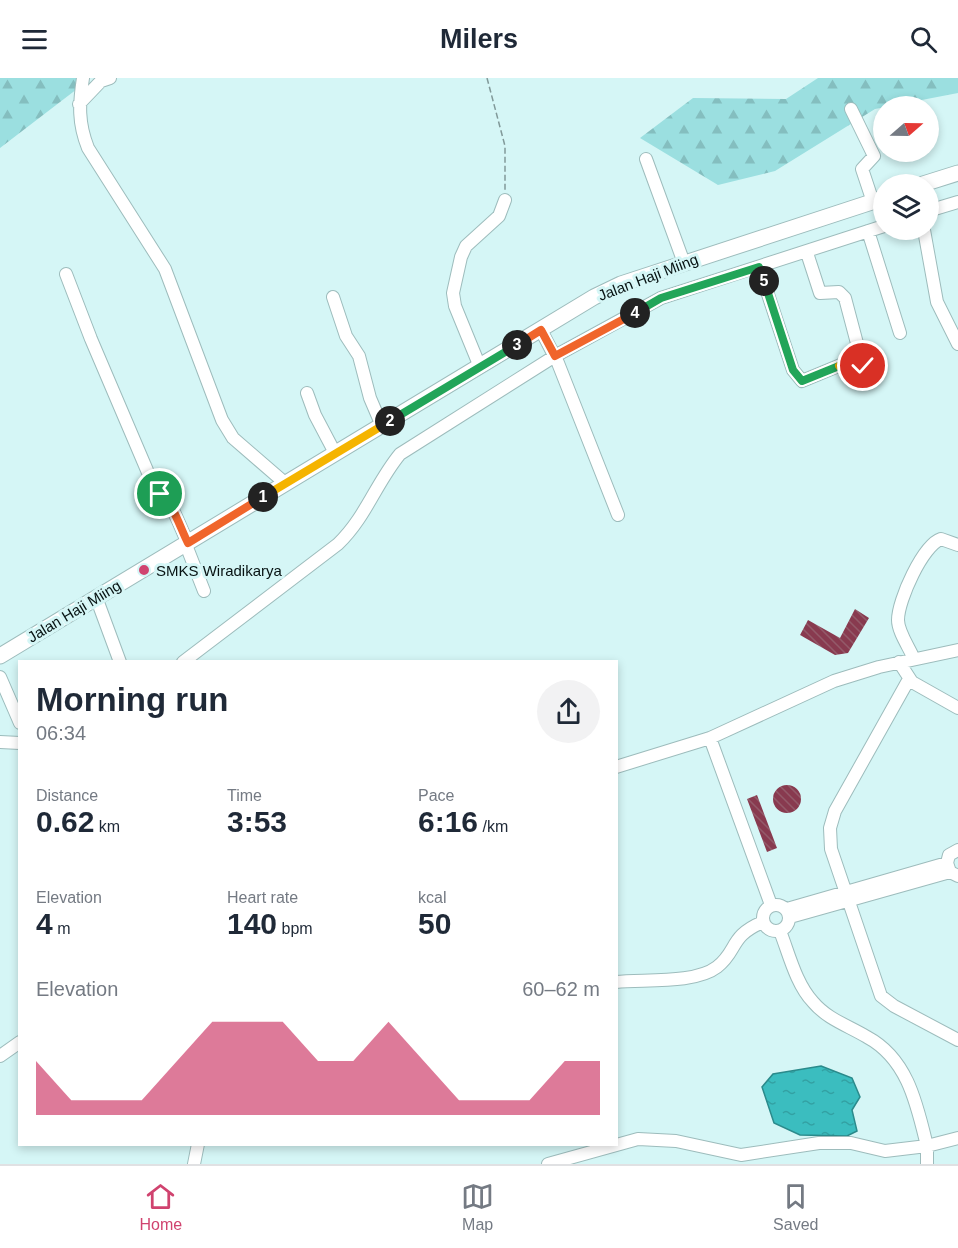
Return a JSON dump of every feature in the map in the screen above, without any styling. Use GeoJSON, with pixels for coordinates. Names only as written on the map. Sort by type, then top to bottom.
{"type":"FeatureCollection","features":[{"type":"Feature","properties":{"kind":"main road"},"geometry":{"type":"LineString","coordinates":[[939,179],[958,173]]}},
{"type":"Feature","properties":{"kind":"main road","name":"Jalan Haji Miing"},"geometry":{"type":"LineString","coordinates":[[0,656],[614,287],[684,262],[873,202]]}},
{"type":"Feature","properties":{"kind":"street"},"geometry":{"type":"LineString","coordinates":[[83,78],[79,104],[80,128],[88,148],[165,269],[222,420],[233,438],[285,483]]}},
{"type":"Feature","properties":{"kind":"street"},"geometry":{"type":"LineString","coordinates":[[79,104],[101,81],[110,78]]}},
{"type":"Feature","properties":{"kind":"street"},"geometry":{"type":"LineString","coordinates":[[851,109],[874,156],[862,169],[873,190]]}},
{"type":"Feature","properties":{"kind":"street"},"geometry":{"type":"LineString","coordinates":[[646,159],[684,262]]}},
{"type":"Feature","properties":{"kind":"street"},"geometry":{"type":"LineString","coordinates":[[480,367],[454,306],[453,293],[461,257],[466,246],[498,216],[505,200]]}},
{"type":"Feature","properties":{"kind":"street"},"geometry":{"type":"LineString","coordinates":[[939,208],[958,202]]}},
{"type":"Feature","properties":{"kind":"street"},"geometry":{"type":"LineString","coordinates":[[186,660],[338,544],[357,526],[400,454],[555,356],[661,298],[807,253],[873,229]]}},
{"type":"Feature","properties":{"kind":"street"},"geometry":{"type":"LineString","coordinates":[[868,231],[900,333]]}},
{"type":"Feature","properties":{"kind":"street"},"geometry":{"type":"LineString","coordinates":[[926,240],[937,302],[957,336]]}},
{"type":"Feature","properties":{"kind":"street"},"geometry":{"type":"LineString","coordinates":[[807,253],[820,293],[839,292],[845,298],[863,366],[876,371]]}},
{"type":"Feature","properties":{"kind":"street"},"geometry":{"type":"LineString","coordinates":[[759,267],[793,370],[802,381],[860,357]]}},
{"type":"Feature","properties":{"kind":"street"},"geometry":{"type":"LineString","coordinates":[[66,274],[149,475],[160,494],[167,496],[173,506],[174,516],[204,591]]}},
{"type":"Feature","properties":{"kind":"street"},"geometry":{"type":"LineString","coordinates":[[333,297],[346,336],[359,356],[370,398],[382,426]]}},
{"type":"Feature","properties":{"kind":"street"},"geometry":{"type":"LineString","coordinates":[[541,330],[555,356],[618,515]]}},
{"type":"Feature","properties":{"kind":"street"},"geometry":{"type":"LineString","coordinates":[[307,393],[315,415],[335,453]]}},
{"type":"Feature","properties":{"kind":"street"},"geometry":{"type":"LineString","coordinates":[[914,659],[898,623],[908,586],[930,544],[941,539],[958,545]]}},
{"type":"Feature","properties":{"kind":"street"},"geometry":{"type":"LineString","coordinates":[[96,597],[119,660]]}},
{"type":"Feature","properties":{"kind":"street"},"geometry":{"type":"LineString","coordinates":[[618,766],[710,738],[834,681],[899,662],[958,650]]}},
{"type":"Feature","properties":{"kind":"street"},"geometry":{"type":"LineString","coordinates":[[899,662],[909,679],[958,708]]}},
{"type":"Feature","properties":{"kind":"street"},"geometry":{"type":"LineString","coordinates":[[0,677],[18,718]]}},
{"type":"Feature","properties":{"kind":"street"},"geometry":{"type":"LineString","coordinates":[[909,679],[832,820],[831,849],[881,996],[894,1006],[958,1040]]}},
{"type":"Feature","properties":{"kind":"street"},"geometry":{"type":"LineString","coordinates":[[710,738],[771,905]]}},
{"type":"Feature","properties":{"kind":"street"},"geometry":{"type":"LineString","coordinates":[[0,742],[18,743]]}},
{"type":"Feature","properties":{"kind":"street"},"geometry":{"type":"LineString","coordinates":[[788,913],[951,870],[949,855],[958,850]]}},
{"type":"Feature","properties":{"kind":"street"},"geometry":{"type":"LineString","coordinates":[[780,904],[788,913],[787,926],[780,931],[768,929],[763,922],[762,914],[771,905],[780,904]]}},
{"type":"Feature","properties":{"kind":"street"},"geometry":{"type":"LineString","coordinates":[[618,982],[681,978],[711,971],[721,964],[740,935],[763,922]]}},
{"type":"Feature","properties":{"kind":"street"},"geometry":{"type":"LineString","coordinates":[[780,931],[797,976],[811,1001],[840,1023],[882,1046],[895,1059],[914,1095],[927,1146],[927,1164]]}},
{"type":"Feature","properties":{"kind":"street"},"geometry":{"type":"LineString","coordinates":[[0,1056],[18,1043]]}},
{"type":"Feature","properties":{"kind":"street"},"geometry":{"type":"LineString","coordinates":[[618,1145],[638,1139],[676,1141],[741,1155],[819,1143],[851,1143],[885,1150],[927,1146],[958,1138]]}},
{"type":"Feature","properties":{"kind":"street"},"geometry":{"type":"LineString","coordinates":[[194,1164],[198,1146]]}},
{"type":"Feature","properties":{"kind":"street"},"geometry":{"type":"LineString","coordinates":[[548,1164],[613,1146]]}},
{"type":"Feature","properties":{"kind":"path"},"geometry":{"type":"LineString","coordinates":[[487,78],[505,146],[505,200]]}},
{"type":"Feature","properties":{"kind":"green space"},"geometry":{"type":"Polygon","coordinates":[[[0,78],[81,78],[77,89],[0,148],[0,78]]]}},
{"type":"Feature","properties":{"kind":"green space"},"geometry":{"type":"Polygon","coordinates":[[[818,78],[958,78],[958,93],[939,97],[873,96],[873,110],[775,171],[718,185],[640,138],[693,98],[786,99],[818,78]]]}},
{"type":"Feature","properties":{"kind":"water"},"geometry":{"type":"Polygon","coordinates":[[[821,1066],[852,1078],[860,1097],[852,1110],[857,1131],[847,1136],[800,1135],[774,1123],[762,1087],[773,1074],[821,1066]]]}},
{"type":"Feature","properties":{"kind":"building"},"geometry":{"type":"Polygon","coordinates":[[[855,609],[869,618],[848,653],[835,655],[800,635],[808,620],[840,638],[855,609]]]}},
{"type":"Feature","properties":{"kind":"building"},"geometry":{"type":"Polygon","coordinates":[[[787,785],[797,789],[801,799],[797,809],[787,813],[777,809],[773,799],[777,789],[787,785]]]}},
{"type":"Feature","properties":{"kind":"building"},"geometry":{"type":"Polygon","coordinates":[[[757,795],[777,848],[767,852],[747,799],[757,795]]]}},
{"type":"Feature","properties":{"kind":"place","name":"SMKS Wiradikarya"},"geometry":{"type":"Point","coordinates":[144,570]}},
{"type":"Feature","properties":{"kind":"route"},"geometry":{"type":"LineString","coordinates":[[160,494],[167,496],[173,506],[174,516],[188,543],[541,330],[555,356],[661,298],[759,267],[793,370],[802,381],[860,357],[863,366]]}}]}
